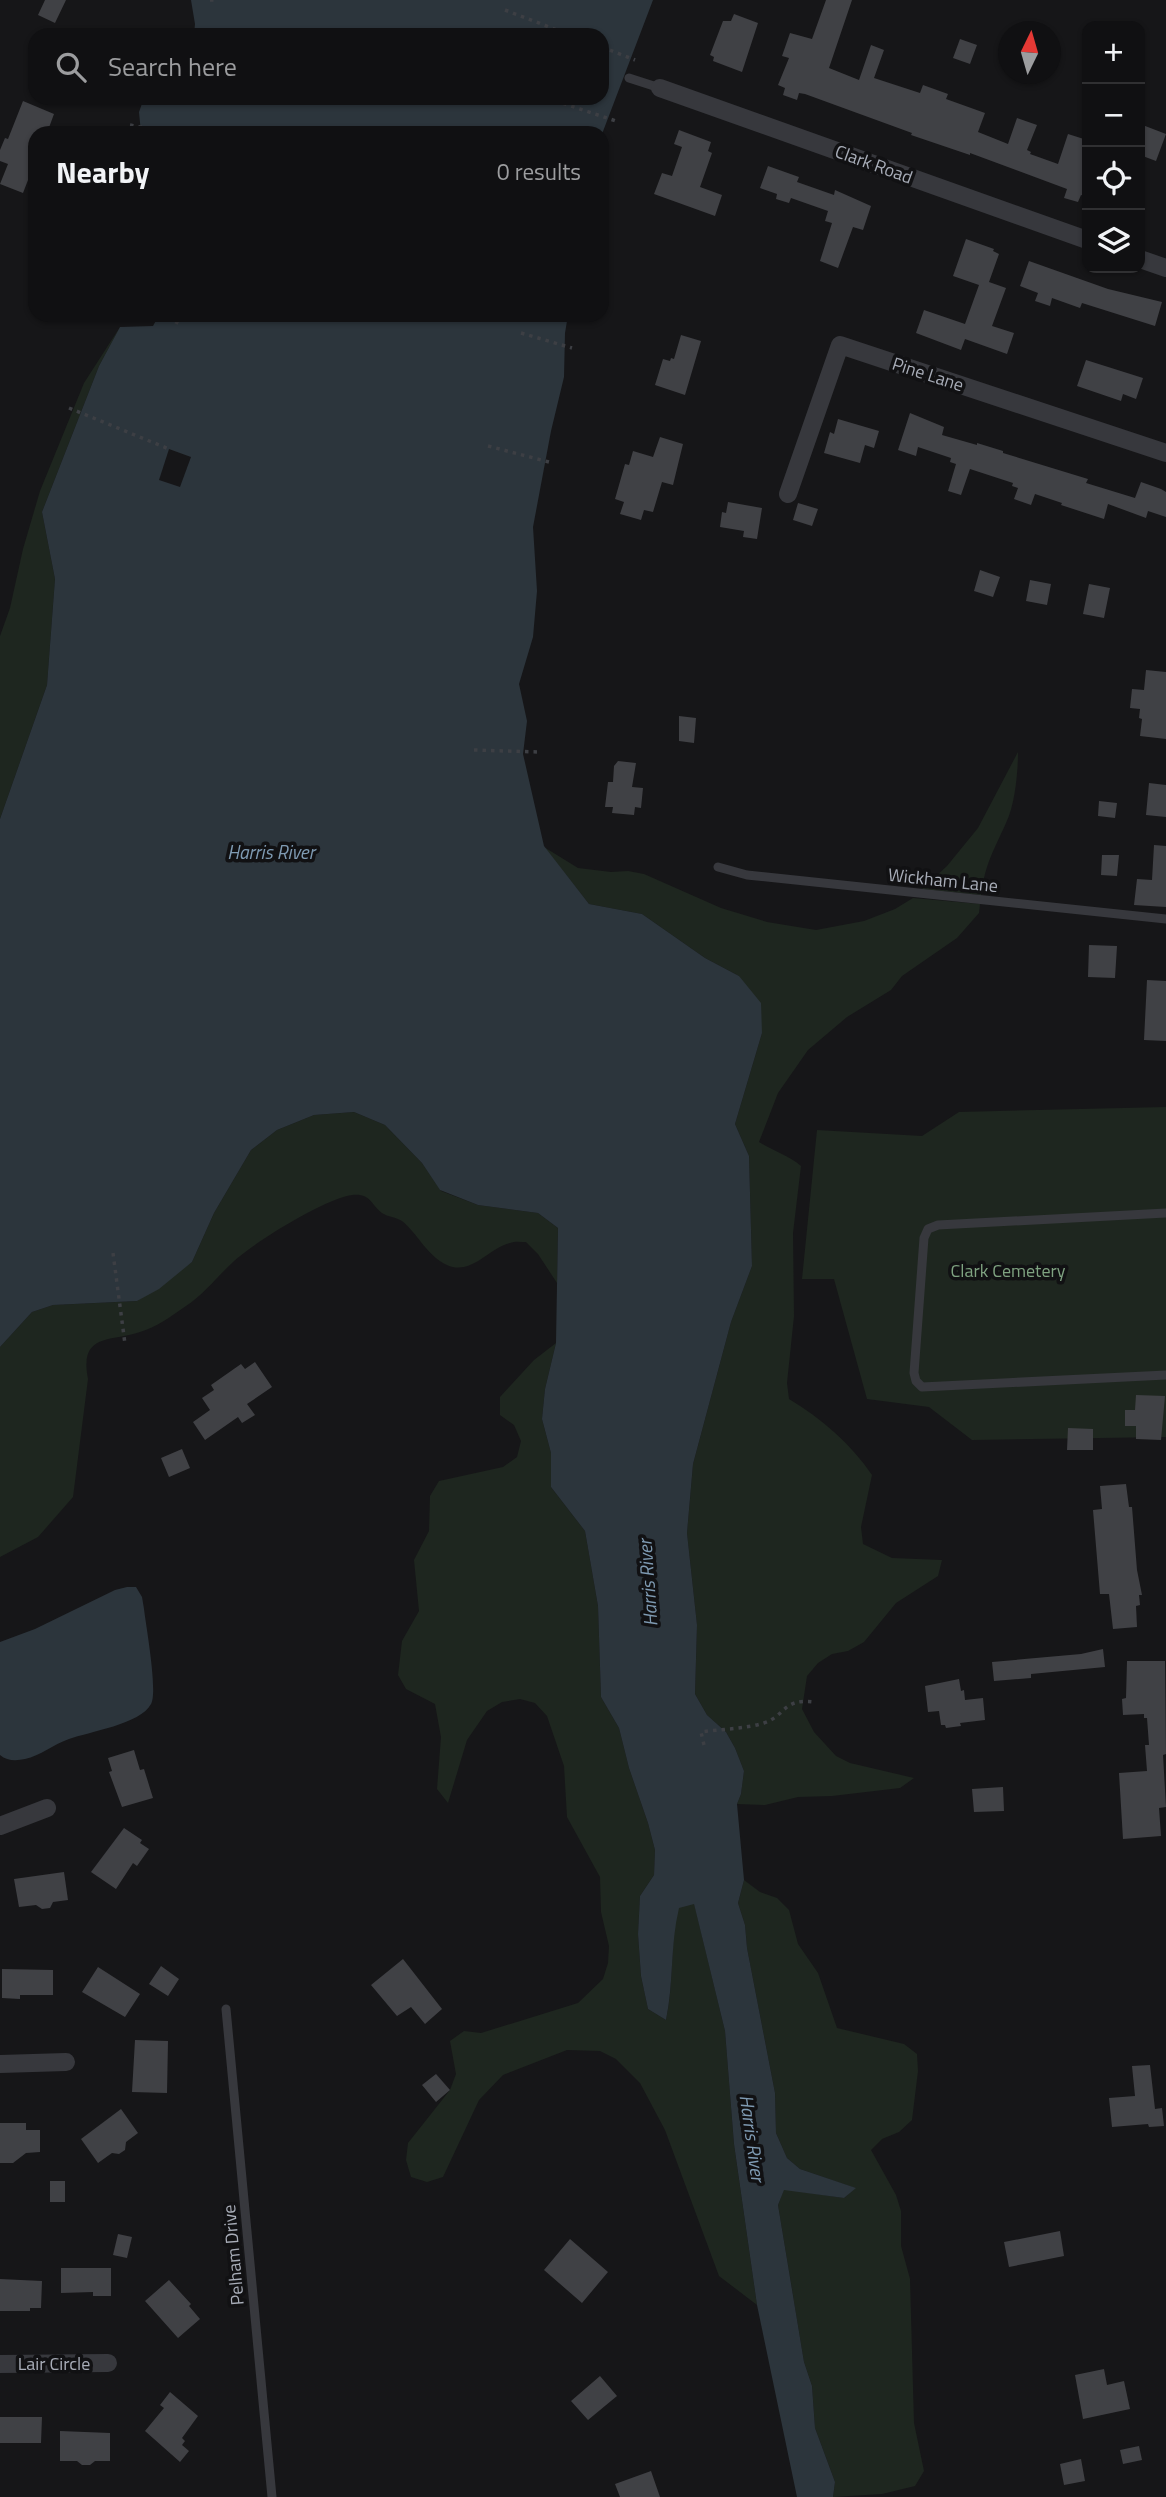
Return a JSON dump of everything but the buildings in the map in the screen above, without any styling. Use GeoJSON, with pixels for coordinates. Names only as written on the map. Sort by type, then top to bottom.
{"type":"FeatureCollection","features":[{"type":"Feature","properties":{"kind":"street","name":"Clark Road"},"geometry":{"type":"LineString","coordinates":[[660,88],[1082,238]]}},
{"type":"Feature","properties":{"kind":"street"},"geometry":{"type":"LineString","coordinates":[[1145,261],[1166,268]]}},
{"type":"Feature","properties":{"kind":"street","name":"Pine Lane"},"geometry":{"type":"LineString","coordinates":[[788,494],[840,345],[1166,453]]}},
{"type":"Feature","properties":{"kind":"street"},"geometry":{"type":"LineString","coordinates":[[0,1826],[47,1808]]}},
{"type":"Feature","properties":{"kind":"street"},"geometry":{"type":"LineString","coordinates":[[0,2064],[65,2062]]}},
{"type":"Feature","properties":{"kind":"street","name":"Lair Circle"},"geometry":{"type":"LineString","coordinates":[[0,2364],[108,2363]]}},
{"type":"Feature","properties":{"kind":"lane"},"geometry":{"type":"LineString","coordinates":[[629,78],[660,88]]}},
{"type":"Feature","properties":{"kind":"lane","name":"Wickham Lane"},"geometry":{"type":"LineString","coordinates":[[718,867],[760,876],[1166,919]]}},
{"type":"Feature","properties":{"kind":"lane"},"geometry":{"type":"LineString","coordinates":[[1166,1213],[938,1225],[928,1229],[924,1238],[914,1373],[916,1381],[922,1387],[1166,1375]]}},
{"type":"Feature","properties":{"kind":"lane","name":"Pelham Drive"},"geometry":{"type":"LineString","coordinates":[[226,2009],[272,2497]]}},
{"type":"Feature","properties":{"kind":"path"},"geometry":{"type":"LineString","coordinates":[[505,10],[552,28]]}},
{"type":"Feature","properties":{"kind":"path"},"geometry":{"type":"LineString","coordinates":[[609,50],[635,60]]}},
{"type":"Feature","properties":{"kind":"path"},"geometry":{"type":"LineString","coordinates":[[568,105],[616,121]]}},
{"type":"Feature","properties":{"kind":"path"},"geometry":{"type":"LineString","coordinates":[[130,125],[136,126]]}},
{"type":"Feature","properties":{"kind":"path"},"geometry":{"type":"LineString","coordinates":[[521,332],[572,348]]}},
{"type":"Feature","properties":{"kind":"path"},"geometry":{"type":"LineString","coordinates":[[69,408],[169,449]]}},
{"type":"Feature","properties":{"kind":"path"},"geometry":{"type":"LineString","coordinates":[[488,446],[549,462]]}},
{"type":"Feature","properties":{"kind":"path"},"geometry":{"type":"LineString","coordinates":[[474,750],[538,752]]}},
{"type":"Feature","properties":{"kind":"path"},"geometry":{"type":"LineString","coordinates":[[113,1253],[125,1344]]}},
{"type":"Feature","properties":{"kind":"path"},"geometry":{"type":"LineString","coordinates":[[704,1745],[701,1732],[766,1723],[788,1705],[802,1700],[814,1702]]}},
{"type":"Feature","properties":{"kind":"green space"},"geometry":{"type":"Polygon","coordinates":[[[120,327],[99,366],[42,512],[55,579],[47,685],[0,819],[0,636],[10,608],[40,491],[84,383],[120,327]]]}},
{"type":"Feature","properties":{"kind":"green space"},"geometry":{"type":"Polygon","coordinates":[[[1018,752],[1012,807],[988,866],[981,895],[922,889],[947,866],[978,828],[1018,752]]]}},
{"type":"Feature","properties":{"kind":"green space"},"geometry":{"type":"Polygon","coordinates":[[[544,847],[578,868],[644,874],[721,908],[767,922],[816,930],[864,921],[895,909],[913,898],[980,904],[979,913],[957,938],[902,976],[891,990],[847,1017],[808,1050],[778,1093],[759,1142],[801,1166],[793,1233],[794,1316],[787,1383],[789,1399],[835,1433],[872,1475],[861,1527],[863,1544],[892,1558],[942,1560],[938,1576],[896,1603],[864,1642],[848,1651],[832,1654],[818,1663],[807,1676],[802,1709],[814,1732],[836,1756],[850,1763],[914,1778],[900,1788],[798,1797],[765,1805],[737,1804],[744,1771],[726,1732],[707,1715],[695,1694],[697,1625],[687,1533],[693,1464],[731,1322],[752,1266],[749,1156],[735,1124],[762,1033],[739,976],[705,958],[642,914],[589,904],[544,847]]]}},
{"type":"Feature","properties":{"kind":"green space","name":"Clark Cemetery"},"geometry":{"type":"Polygon","coordinates":[[[1166,1107],[1166,1437],[972,1440],[929,1407],[867,1399],[834,1279],[802,1279],[817,1130],[922,1136],[959,1112],[1166,1107]]]}},
{"type":"Feature","properties":{"kind":"green space"},"geometry":{"type":"Polygon","coordinates":[[[354,1112],[385,1125],[422,1163],[441,1191],[478,1205],[538,1213],[558,1228],[557,1283],[538,1254],[526,1242],[510,1243],[472,1264],[456,1267],[440,1261],[402,1221],[382,1213],[363,1196],[352,1195],[325,1204],[256,1244],[233,1262],[199,1296],[164,1321],[146,1330],[99,1342],[93,1347],[86,1364],[88,1379],[73,1497],[38,1537],[0,1557],[0,1347],[32,1312],[53,1305],[137,1301],[192,1262],[214,1213],[251,1150],[277,1130],[314,1115],[354,1112]]]}},
{"type":"Feature","properties":{"kind":"green space"},"geometry":{"type":"Polygon","coordinates":[[[556,1343],[545,1389],[542,1419],[551,1453],[551,1487],[585,1531],[598,1606],[601,1697],[619,1728],[655,1850],[654,1875],[640,1896],[638,1934],[641,1976],[648,2009],[666,2020],[678,1907],[694,1903],[725,2031],[734,2144],[757,2305],[719,2276],[665,2130],[640,2083],[616,2059],[600,2051],[567,2050],[503,2075],[479,2100],[443,2177],[427,2182],[411,2177],[406,2160],[408,2143],[450,2090],[456,2074],[450,2041],[464,2031],[481,2033],[578,2003],[603,1979],[608,1963],[609,1946],[601,1912],[600,1877],[567,1817],[564,1766],[547,1716],[535,1703],[520,1699],[502,1702],[487,1711],[467,1740],[448,1803],[437,1789],[441,1737],[435,1704],[406,1689],[398,1675],[402,1641],[419,1611],[414,1560],[429,1531],[430,1496],[439,1481],[503,1467],[517,1457],[521,1441],[514,1425],[500,1415],[500,1397],[534,1360],[556,1343]]]}},
{"type":"Feature","properties":{"kind":"green space"},"geometry":{"type":"Polygon","coordinates":[[[744,1880],[760,1892],[777,1898],[789,1910],[798,1944],[818,1973],[837,2028],[904,2044],[917,2054],[918,2071],[912,2120],[899,2132],[882,2139],[871,2150],[896,2195],[901,2211],[901,2246],[910,2279],[914,2423],[924,2471],[915,2486],[882,2494],[833,2497],[835,2482],[815,2428],[812,2386],[804,2362],[778,2205],[784,2189],[844,2198],[855,2188],[800,2169],[787,2158],[776,2133],[775,2093],[745,1925],[738,1903],[744,1880]]]}},
{"type":"Feature","properties":{"kind":"water"},"geometry":{"type":"Polygon","coordinates":[[[191,0],[653,0],[605,126],[140,126],[139,112],[142,105],[609,105],[609,28],[195,28],[191,0]]]}},
{"type":"Feature","properties":{"kind":"water","name":"Harris River"},"geometry":{"type":"Polygon","coordinates":[[[155,322],[567,322],[564,377],[533,527],[537,591],[533,637],[519,684],[527,721],[523,754],[544,846],[589,904],[642,914],[705,958],[739,976],[761,1003],[762,1033],[735,1124],[749,1156],[752,1266],[731,1322],[693,1464],[687,1533],[697,1625],[695,1694],[707,1715],[726,1732],[744,1771],[737,1804],[744,1880],[738,1903],[745,1925],[775,2093],[776,2133],[787,2158],[800,2169],[856,2188],[844,2198],[784,2190],[778,2205],[804,2362],[812,2386],[815,2428],[835,2482],[833,2497],[797,2497],[757,2305],[734,2144],[725,2031],[694,1904],[679,1908],[666,2020],[648,2009],[641,1976],[638,1934],[640,1896],[654,1875],[655,1850],[619,1728],[601,1697],[598,1606],[585,1531],[551,1487],[551,1453],[542,1419],[545,1389],[556,1343],[558,1228],[538,1213],[478,1205],[440,1190],[422,1163],[385,1125],[354,1112],[314,1115],[277,1130],[251,1150],[214,1213],[192,1262],[159,1289],[137,1301],[53,1305],[32,1312],[0,1347],[0,819],[47,685],[55,579],[42,512],[99,366],[120,327],[153,326],[155,322]]]}},
{"type":"Feature","properties":{"kind":"water"},"geometry":{"type":"Polygon","coordinates":[[[127,1587],[136,1587],[142,1597],[152,1673],[151,1704],[137,1717],[126,1722],[69,1739],[31,1757],[12,1760],[0,1755],[0,1642],[127,1587]]]}},
{"type":"Feature","properties":{"kind":"pier"},"geometry":{"type":"Polygon","coordinates":[[[169,449],[191,457],[180,487],[159,480],[169,449]]]}}]}
